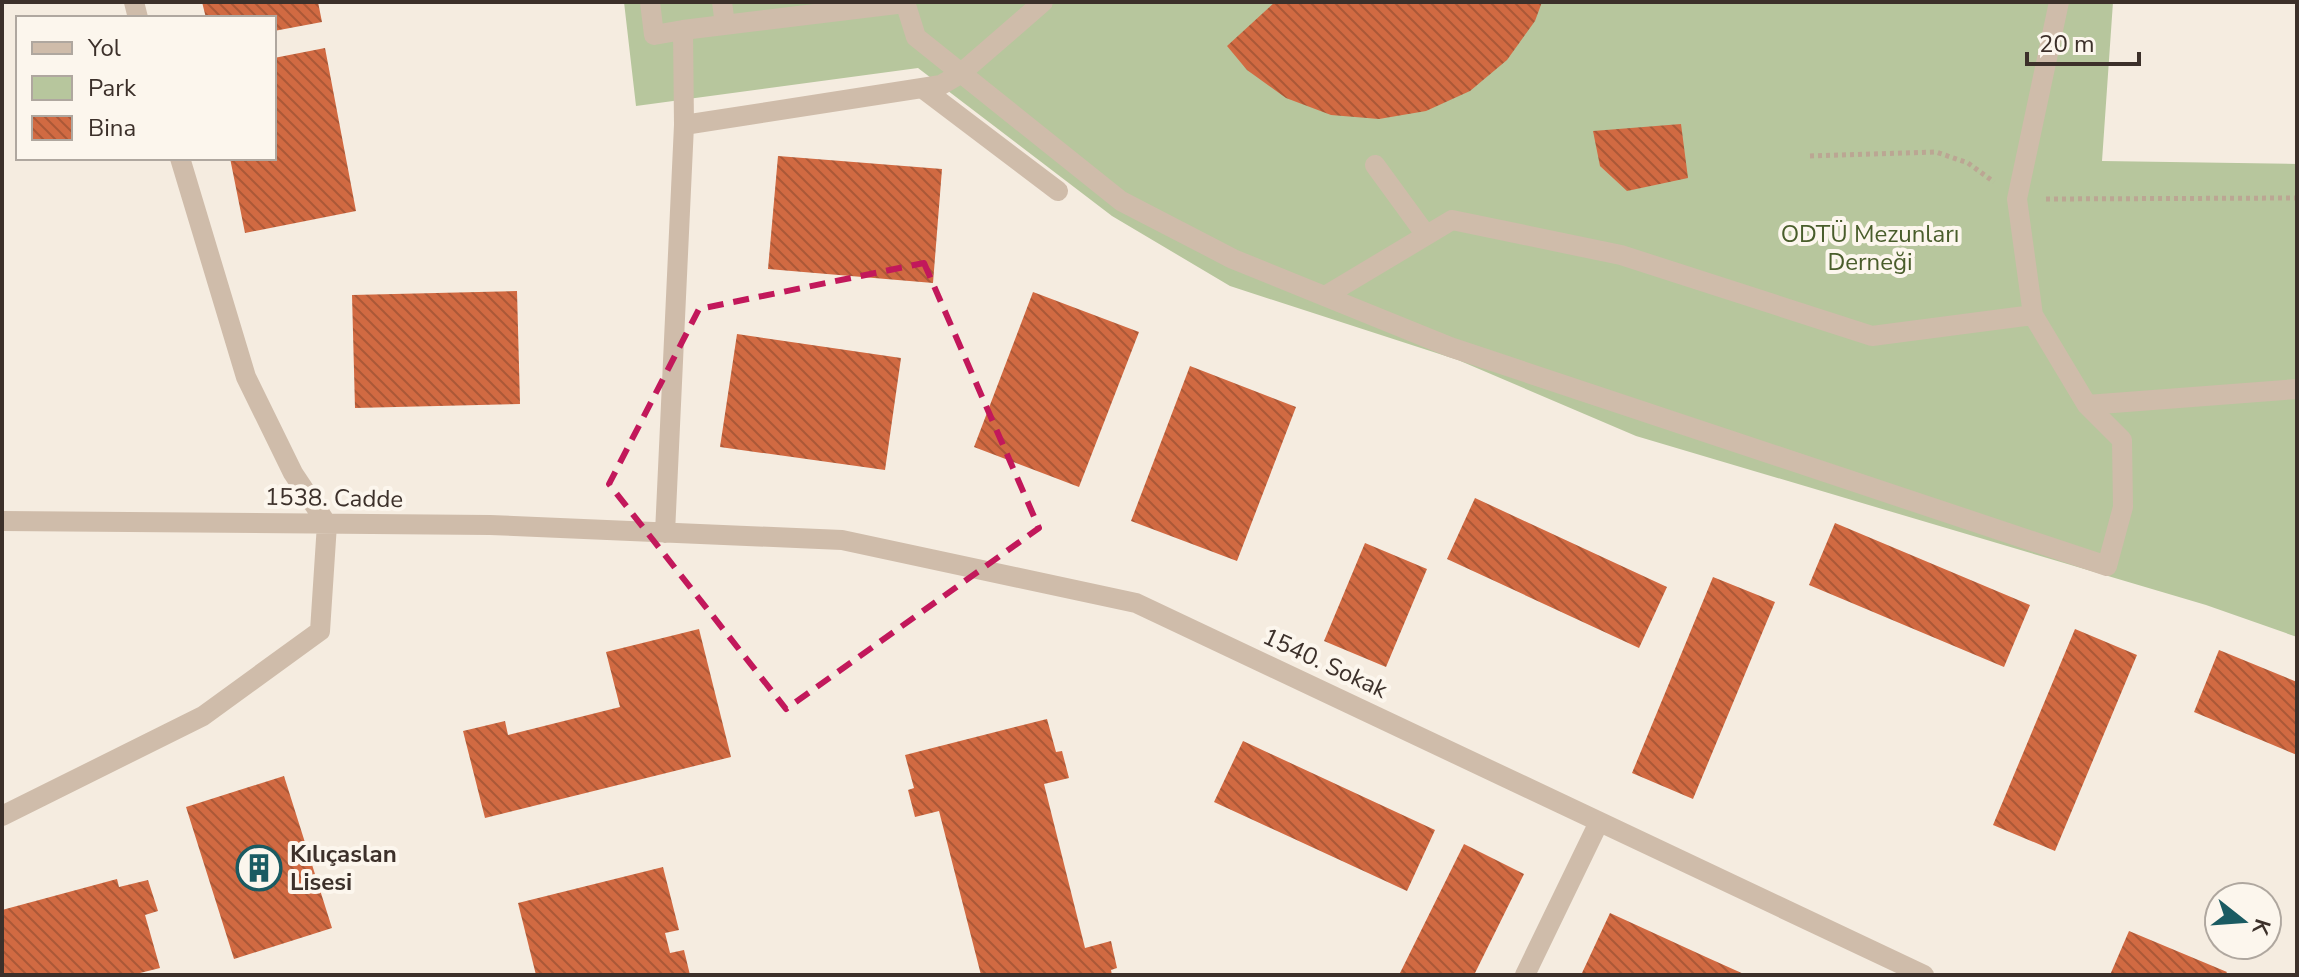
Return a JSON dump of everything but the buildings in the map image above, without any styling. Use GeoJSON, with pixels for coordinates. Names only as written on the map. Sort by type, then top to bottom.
{"type":"FeatureCollection","features":[{"type":"Feature","properties":{"kind":"street"},"geometry":{"type":"LineString","coordinates":[[650,2],[654,35],[817,7],[905,2],[916,37],[1121,201],[1233,259],[1450,347],[2107,566],[2123,507],[2122,440],[2087,405],[2033,315],[2017,199],[2059,2]]}},
{"type":"Feature","properties":{"kind":"street"},"geometry":{"type":"LineString","coordinates":[[722,2],[725,25]]}},
{"type":"Feature","properties":{"kind":"street"},"geometry":{"type":"LineString","coordinates":[[684,125],[932,86],[960,74],[1043,2]]}},
{"type":"Feature","properties":{"kind":"street"},"geometry":{"type":"LineString","coordinates":[[665,533],[684,125],[683,30]]}},
{"type":"Feature","properties":{"kind":"street"},"geometry":{"type":"LineString","coordinates":[[932,86],[1058,191]]}},
{"type":"Feature","properties":{"kind":"street"},"geometry":{"type":"LineString","coordinates":[[2,816],[203,716],[320,631],[327,524],[293,473],[246,377],[181,160]]}},
{"type":"Feature","properties":{"kind":"street"},"geometry":{"type":"LineString","coordinates":[[1375,165],[1426,235]]}},
{"type":"Feature","properties":{"kind":"street"},"geometry":{"type":"LineString","coordinates":[[1325,296],[1452,220],[1621,255],[1872,336],[2033,315]]}},
{"type":"Feature","properties":{"kind":"street"},"geometry":{"type":"LineString","coordinates":[[2087,405],[2297,389]]}},
{"type":"Feature","properties":{"kind":"street","name":"1538. Cadde"},"geometry":{"type":"LineString","coordinates":[[2,521],[490,525],[665,533]]}},
{"type":"Feature","properties":{"kind":"street","name":"1540. Sokak"},"geometry":{"type":"LineString","coordinates":[[665,533],[842,540],[1136,603],[1924,975]]}},
{"type":"Feature","properties":{"kind":"street"},"geometry":{"type":"LineString","coordinates":[[1525,975],[1599,822]]}},
{"type":"Feature","properties":{"kind":"path"},"geometry":{"type":"LineString","coordinates":[[1810,156],[1936,152],[1968,163]]}},
{"type":"Feature","properties":{"kind":"path"},"geometry":{"type":"LineString","coordinates":[[2017,199],[2297,198]]}},
{"type":"Feature","properties":{"kind":"highlighted area"},"geometry":{"type":"Polygon","coordinates":[[[924,263],[1039,528],[786,709],[609,484],[699,309],[924,263]]]}},
{"type":"Feature","properties":{"kind":"green space","name":"ODTÜ Mezunları Derneği"},"geometry":{"type":"Polygon","coordinates":[[[624,2],[2113,2],[2102,161],[2297,164],[2297,637],[2206,605],[1636,436],[1458,360],[1230,286],[1112,216],[918,68],[636,106],[624,2]]]}},
{"type":"Feature","properties":{"kind":"place","name":"Kılıçaslan Lisesi"},"geometry":{"type":"Point","coordinates":[259,868]}}]}
